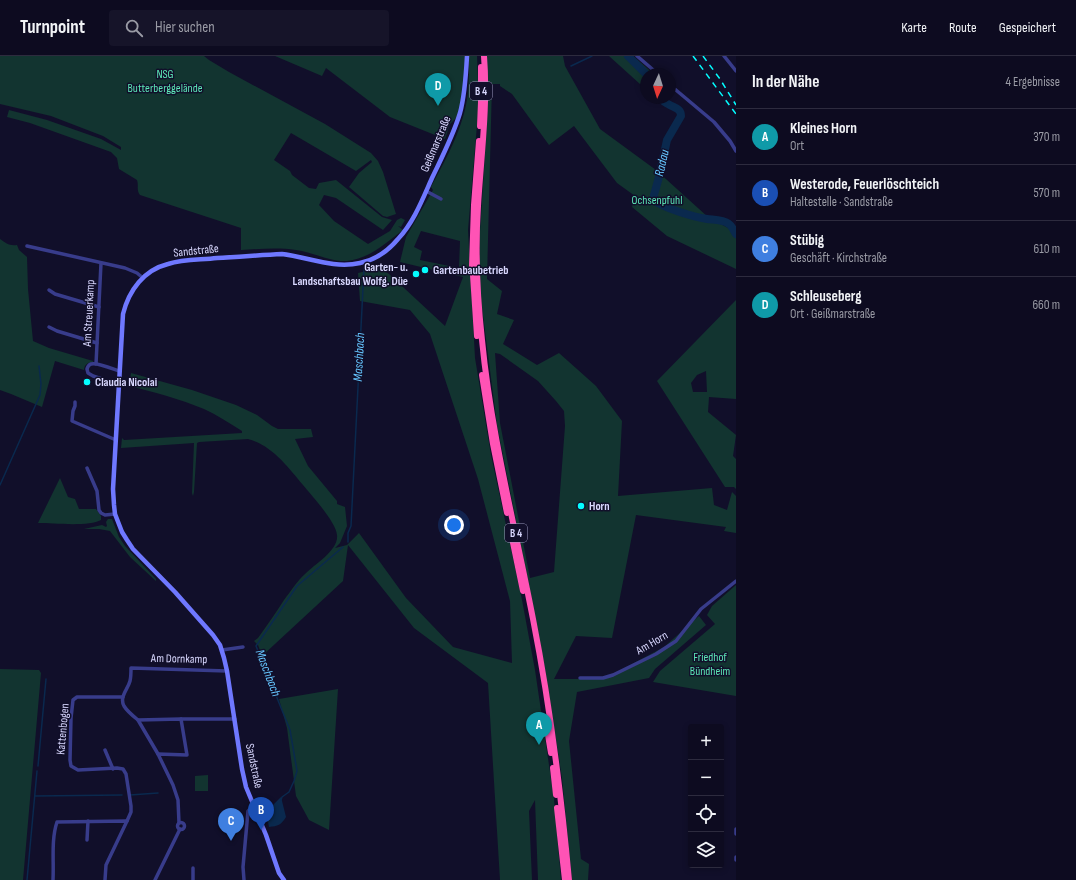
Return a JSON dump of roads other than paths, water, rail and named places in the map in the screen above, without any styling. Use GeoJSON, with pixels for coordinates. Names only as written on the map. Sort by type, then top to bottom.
{"type":"FeatureCollection","features":[{"type":"Feature","properties":{"kind":"highway","name":"B 4"},"geometry":{"type":"LineString","coordinates":[[476,205],[481,102],[481,56]]}},
{"type":"Feature","properties":{"kind":"highway","name":"B 4"},"geometry":{"type":"LineString","coordinates":[[484,56],[486,84],[485,113],[474,230],[473,295],[476,329],[483,387],[495,452],[540,669],[558,780],[569,880]]}},
{"type":"Feature","properties":{"kind":"highway","name":"B 4"},"geometry":{"type":"LineString","coordinates":[[544,695],[565,880]]}},
{"type":"Feature","properties":{"kind":"street","name":"Geißmarstraße"},"geometry":{"type":"LineString","coordinates":[[282,254],[321,263],[360,263],[386,251],[399,239],[411,221],[426,191],[460,114],[464,95],[466,56]]}},
{"type":"Feature","properties":{"kind":"street"},"geometry":{"type":"LineString","coordinates":[[637,56],[651,68]]}},
{"type":"Feature","properties":{"kind":"street"},"geometry":{"type":"LineString","coordinates":[[724,56],[736,71]]}},
{"type":"Feature","properties":{"kind":"street"},"geometry":{"type":"LineString","coordinates":[[676,90],[714,122],[730,141],[736,151]]}},
{"type":"Feature","properties":{"kind":"street","name":"Geißmarstraße"},"geometry":{"type":"LineString","coordinates":[[426,191],[441,199]]}},
{"type":"Feature","properties":{"kind":"street","name":"Am Streuerkamp"},"geometry":{"type":"LineString","coordinates":[[27,246],[132,270],[143,278]]}},
{"type":"Feature","properties":{"kind":"street","name":"Sandstraße"},"geometry":{"type":"LineString","coordinates":[[282,254],[176,262],[159,267],[143,278],[132,292],[125,308],[122,322],[113,489],[115,514],[122,532],[133,549],[199,619],[220,645],[227,671],[246,787],[266,835],[279,873],[284,880]]}},
{"type":"Feature","properties":{"kind":"street","name":"Am Streuerkamp"},"geometry":{"type":"LineString","coordinates":[[96,364],[101,263]]}},
{"type":"Feature","properties":{"kind":"street"},"geometry":{"type":"LineString","coordinates":[[49,290],[55,294],[99,307]]}},
{"type":"Feature","properties":{"kind":"street"},"geometry":{"type":"LineString","coordinates":[[49,327],[57,331],[97,343]]}},
{"type":"Feature","properties":{"kind":"street"},"geometry":{"type":"LineString","coordinates":[[102,379],[90,375],[87,371],[89,365],[96,364],[120,371]]}},
{"type":"Feature","properties":{"kind":"street"},"geometry":{"type":"LineString","coordinates":[[75,402],[72,421],[116,440]]}},
{"type":"Feature","properties":{"kind":"street"},"geometry":{"type":"LineString","coordinates":[[87,468],[97,491],[99,510],[105,515],[115,514]]}},
{"type":"Feature","properties":{"kind":"street","name":"Am Horn"},"geometry":{"type":"LineString","coordinates":[[580,678],[603,678],[613,675],[656,654],[676,641],[702,609],[736,581]]}},
{"type":"Feature","properties":{"kind":"street"},"geometry":{"type":"LineString","coordinates":[[222,650],[243,647]]}},
{"type":"Feature","properties":{"kind":"street","name":"Am Dornkamp"},"geometry":{"type":"LineString","coordinates":[[123,697],[131,680],[131,668],[227,671]]}},
{"type":"Feature","properties":{"kind":"street","name":"Kattenbogen"},"geometry":{"type":"LineString","coordinates":[[113,769],[78,770],[71,766],[73,700],[77,697],[123,697]]}},
{"type":"Feature","properties":{"kind":"street"},"geometry":{"type":"LineString","coordinates":[[123,697],[124,705],[138,720],[158,754],[173,785],[178,800],[178,826],[180,829],[156,880]]}},
{"type":"Feature","properties":{"kind":"street"},"geometry":{"type":"LineString","coordinates":[[158,754],[187,755],[182,719]]}},
{"type":"Feature","properties":{"kind":"street"},"geometry":{"type":"LineString","coordinates":[[138,720],[235,720]]}},
{"type":"Feature","properties":{"kind":"street"},"geometry":{"type":"LineString","coordinates":[[105,750],[113,769],[123,769],[126,774],[131,812],[106,865],[105,880]]}},
{"type":"Feature","properties":{"kind":"street"},"geometry":{"type":"LineString","coordinates":[[244,880],[243,867],[248,811],[253,805]]}},
{"type":"Feature","properties":{"kind":"street"},"geometry":{"type":"LineString","coordinates":[[53,880],[54,869],[52,860],[57,822],[127,821]]}},
{"type":"Feature","properties":{"kind":"street"},"geometry":{"type":"LineString","coordinates":[[87,840],[88,822]]}},
{"type":"Feature","properties":{"kind":"street"},"geometry":{"type":"LineString","coordinates":[[736,829],[736,834]]}},
{"type":"Feature","properties":{"kind":"street"},"geometry":{"type":"LineString","coordinates":[[193,868],[193,880]]}},
{"type":"Feature","properties":{"kind":"water"},"geometry":{"type":"Polygon","coordinates":[[[281,797],[286,817],[279,825],[269,827],[266,812],[281,797]]]}},
{"type":"Feature","properties":{"kind":"waterway"},"geometry":{"type":"LineString","coordinates":[[571,66],[592,56]]}},
{"type":"Feature","properties":{"kind":"waterway","name":"Radau"},"geometry":{"type":"LineString","coordinates":[[628,56],[640,68]]}},
{"type":"Feature","properties":{"kind":"waterway","name":"Radau"},"geometry":{"type":"LineString","coordinates":[[668,104],[680,111],[681,116],[667,140],[654,200],[671,209],[687,214],[701,218],[724,221],[732,227],[736,234]]}},
{"type":"Feature","properties":{"kind":"waterway","name":"Maschbach"},"geometry":{"type":"LineString","coordinates":[[348,542],[348,533],[351,526],[364,268]]}},
{"type":"Feature","properties":{"kind":"waterway"},"geometry":{"type":"LineString","coordinates":[[0,485],[40,395],[41,384],[39,366]]}},
{"type":"Feature","properties":{"kind":"waterway","name":"Maschbach"},"geometry":{"type":"LineString","coordinates":[[281,800],[282,797],[289,792],[297,771],[290,730],[256,646],[297,586],[343,547]]}},
{"type":"Feature","properties":{"kind":"waterway"},"geometry":{"type":"LineString","coordinates":[[38,766],[46,679]]}},
{"type":"Feature","properties":{"kind":"waterway"},"geometry":{"type":"LineString","coordinates":[[27,880],[37,771]]}},
{"type":"Feature","properties":{"kind":"waterway"},"geometry":{"type":"LineString","coordinates":[[130,795],[158,793]]}},
{"type":"Feature","properties":{"kind":"waterway"},"geometry":{"type":"LineString","coordinates":[[35,796],[122,795]]}},
{"type":"Feature","properties":{"kind":"railway"},"geometry":{"type":"LineString","coordinates":[[693,56],[736,114]]}},
{"type":"Feature","properties":{"kind":"railway"},"geometry":{"type":"LineString","coordinates":[[703,56],[720,79],[736,105]]}},
{"type":"Feature","properties":{"kind":"place","name":"Schleuseberg"},"geometry":{"type":"Point","coordinates":[438,106]}},
{"type":"Feature","properties":{"kind":"place","name":"Gartenbaubetrieb"},"geometry":{"type":"Point","coordinates":[425,270]}},
{"type":"Feature","properties":{"kind":"place","name":"Garten- u. Landschaftsbau Wolfg. Düe"},"geometry":{"type":"Point","coordinates":[416,274]}},
{"type":"Feature","properties":{"kind":"place","name":"Claudia Nicolai"},"geometry":{"type":"Point","coordinates":[87,382]}},
{"type":"Feature","properties":{"kind":"place","name":"Horn"},"geometry":{"type":"Point","coordinates":[581,506]}},
{"type":"Feature","properties":{"kind":"place","name":"Kleines Horn"},"geometry":{"type":"Point","coordinates":[539,745]}},
{"type":"Feature","properties":{"kind":"place","name":"Westerode, Feuerlöschteich"},"geometry":{"type":"Point","coordinates":[261,830]}},
{"type":"Feature","properties":{"kind":"place","name":"Stübig"},"geometry":{"type":"Point","coordinates":[231,841]}},
{"type":"Feature","properties":{"kind":"park label","name":"NSG Butterberggelände"},"geometry":{"type":"Point","coordinates":[165,81]}},
{"type":"Feature","properties":{"kind":"park label","name":"Ochsenpfuhl"},"geometry":{"type":"Point","coordinates":[657,200]}},
{"type":"Feature","properties":{"kind":"park label","name":"Friedhof Bündheim"},"geometry":{"type":"Point","coordinates":[710,664]}}]}
